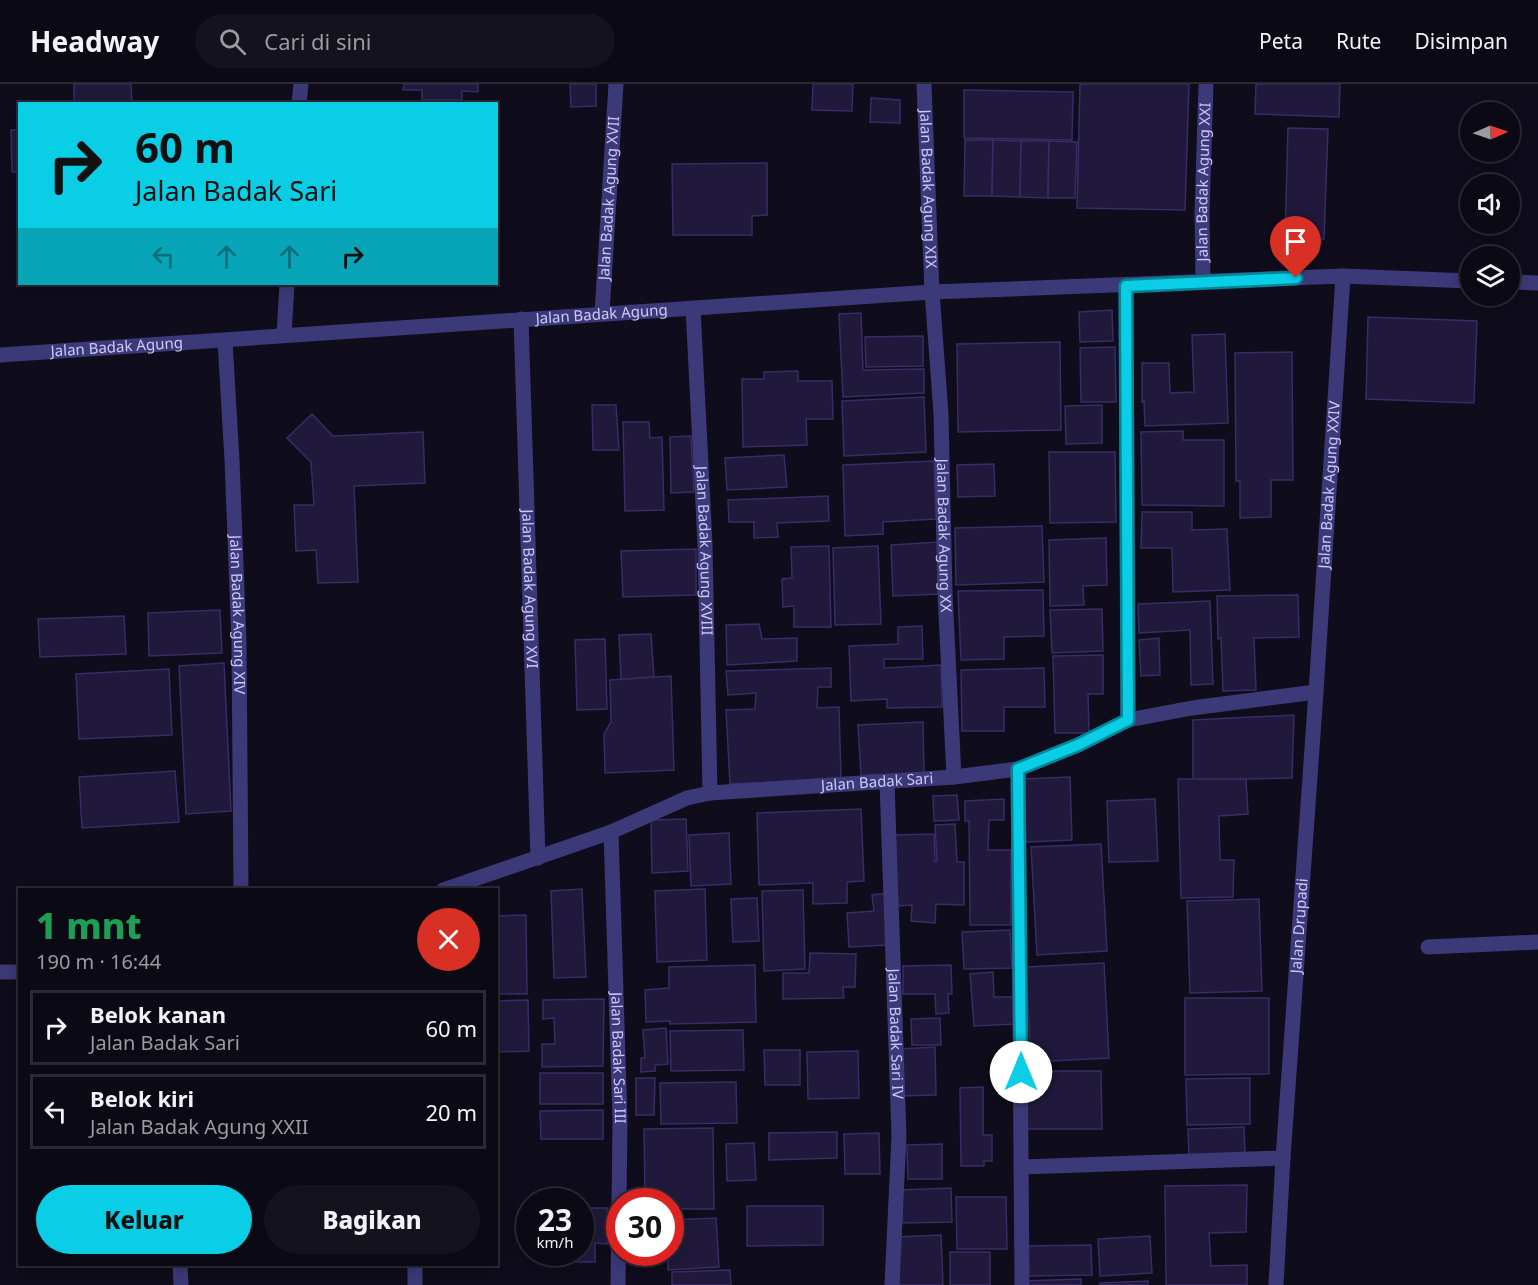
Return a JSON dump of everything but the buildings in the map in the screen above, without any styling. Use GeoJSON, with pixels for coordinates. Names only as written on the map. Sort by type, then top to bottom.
{"type":"FeatureCollection","features":[{"type":"Feature","properties":{"kind":"street"},"geometry":{"type":"LineString","coordinates":[[299,102],[301,84]]}},
{"type":"Feature","properties":{"kind":"street","name":"Jalan Badak Agung XVII"},"geometry":{"type":"LineString","coordinates":[[602,314],[616,84]]}},
{"type":"Feature","properties":{"kind":"street","name":"Jalan Badak Agung XIX"},"geometry":{"type":"LineString","coordinates":[[924,84],[932,292]]}},
{"type":"Feature","properties":{"kind":"street","name":"Jalan Badak Agung XXI"},"geometry":{"type":"LineString","coordinates":[[1203,281],[1202,213],[1206,84]]}},
{"type":"Feature","properties":{"kind":"street","name":"Jalan Badak Agung"},"geometry":{"type":"LineString","coordinates":[[0,355],[932,292],[1343,276],[1460,280]]}},
{"type":"Feature","properties":{"kind":"street","name":"Jalan Badak Agung XXIV"},"geometry":{"type":"LineString","coordinates":[[1316,692],[1343,276]]}},
{"type":"Feature","properties":{"kind":"street"},"geometry":{"type":"LineString","coordinates":[[1520,282],[1538,283]]}},
{"type":"Feature","properties":{"kind":"street"},"geometry":{"type":"LineString","coordinates":[[284,335],[287,285]]}},
{"type":"Feature","properties":{"kind":"street"},"geometry":{"type":"LineString","coordinates":[[1126,286],[1128,720]]}},
{"type":"Feature","properties":{"kind":"street","name":"Jalan Badak Agung XX"},"geometry":{"type":"LineString","coordinates":[[932,292],[941,414],[945,593],[954,777]]}},
{"type":"Feature","properties":{"kind":"street","name":"Jalan Badak Agung XVIII"},"geometry":{"type":"LineString","coordinates":[[693,308],[705,534],[710,793]]}},
{"type":"Feature","properties":{"kind":"street","name":"Jalan Badak Agung XVI"},"geometry":{"type":"LineString","coordinates":[[521,319],[538,858]]}},
{"type":"Feature","properties":{"kind":"street","name":"Jalan Badak Agung XIV"},"geometry":{"type":"LineString","coordinates":[[225,341],[239,642],[241,888]]}},
{"type":"Feature","properties":{"kind":"street","name":"Jalan Badak Sari"},"geometry":{"type":"LineString","coordinates":[[449,888],[611,832],[687,798],[710,793],[954,777],[1018,769],[1078,745],[1128,720],[1192,708],[1316,692]]}},
{"type":"Feature","properties":{"kind":"street","name":"Jalan Drupadi"},"geometry":{"type":"LineString","coordinates":[[1276,1285],[1316,692]]}},
{"type":"Feature","properties":{"kind":"street"},"geometry":{"type":"LineString","coordinates":[[1018,769],[1022,1285]]}},
{"type":"Feature","properties":{"kind":"street","name":"Jalan Badak Sari IV"},"geometry":{"type":"LineString","coordinates":[[887,782],[899,1136],[892,1285]]}},
{"type":"Feature","properties":{"kind":"street","name":"Jalan Badak Sari III"},"geometry":{"type":"LineString","coordinates":[[611,832],[620,1120],[618,1285]]}},
{"type":"Feature","properties":{"kind":"street"},"geometry":{"type":"LineString","coordinates":[[1428,947],[1538,942]]}},
{"type":"Feature","properties":{"kind":"street"},"geometry":{"type":"LineString","coordinates":[[0,972],[18,972]]}},
{"type":"Feature","properties":{"kind":"street"},"geometry":{"type":"LineString","coordinates":[[1021,1167],[1283,1158]]}},
{"type":"Feature","properties":{"kind":"street"},"geometry":{"type":"LineString","coordinates":[[180,1266],[181,1285]]}},
{"type":"Feature","properties":{"kind":"street"},"geometry":{"type":"LineString","coordinates":[[415,1266],[415,1285]]}},
{"type":"Feature","properties":{"kind":"route"},"geometry":{"type":"LineString","coordinates":[[1021,1072],[1018,769],[1078,745],[1128,720],[1126,286],[1296,278]]}}]}
